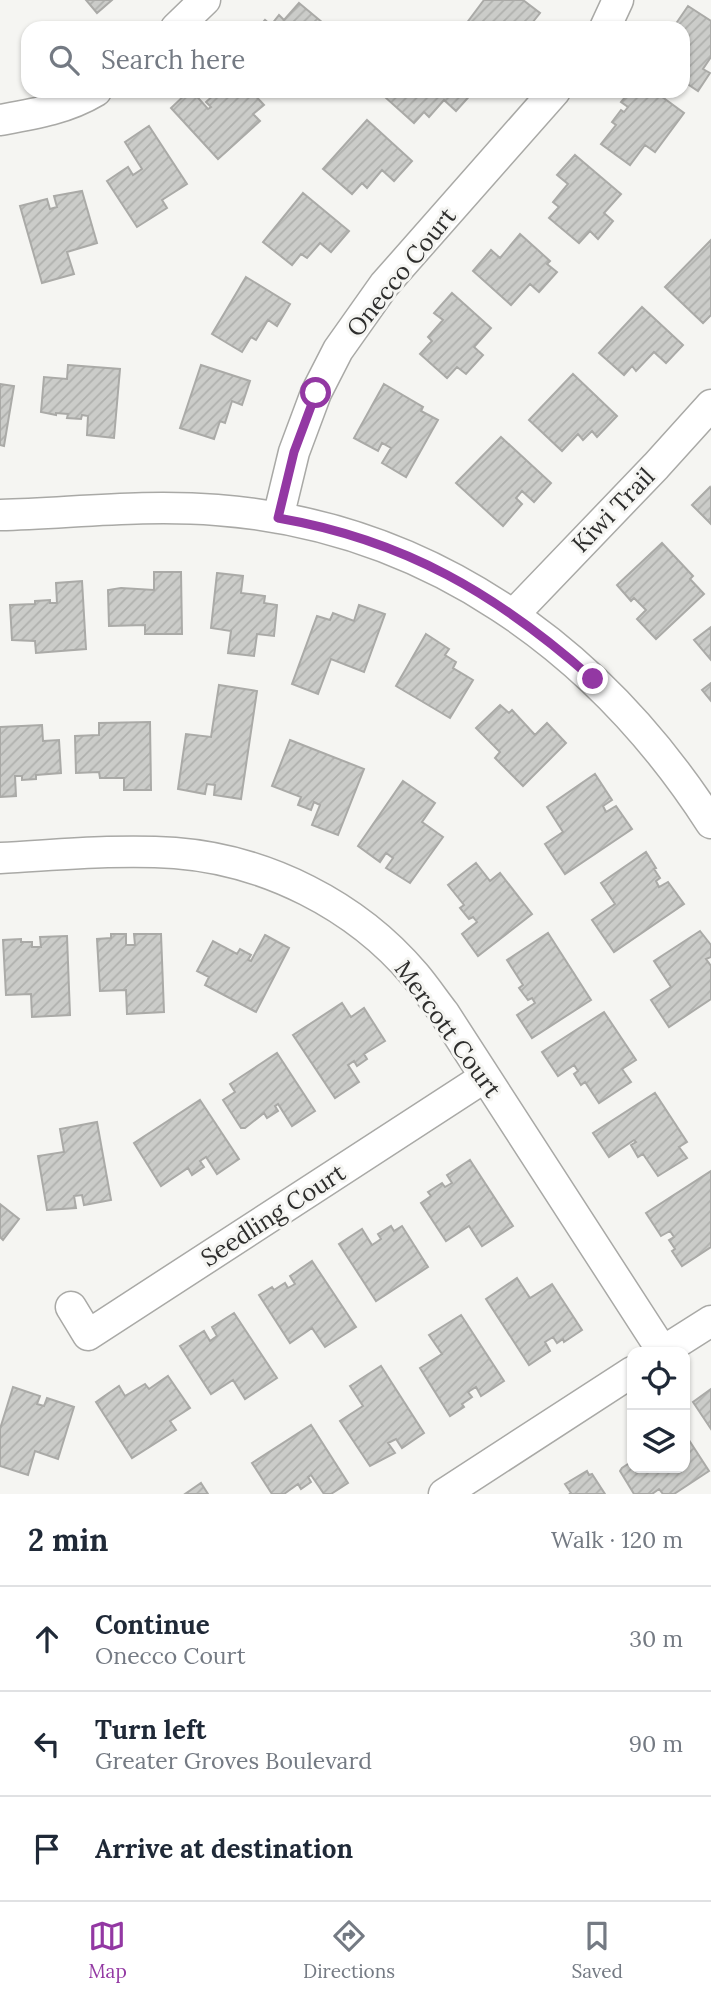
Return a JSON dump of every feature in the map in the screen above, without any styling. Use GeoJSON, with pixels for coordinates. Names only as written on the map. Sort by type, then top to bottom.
{"type":"FeatureCollection","features":[{"type":"Feature","properties":{"kind":"street"},"geometry":{"type":"LineString","coordinates":[[183,21],[205,0]]}},
{"type":"Feature","properties":{"kind":"street"},"geometry":{"type":"LineString","coordinates":[[608,21],[618,0]]}},
{"type":"Feature","properties":{"kind":"street"},"geometry":{"type":"LineString","coordinates":[[0,120],[49,111],[85,98]]}},
{"type":"Feature","properties":{"kind":"street","name":"Onecco Court"},"geometry":{"type":"LineString","coordinates":[[278,518],[294,452],[316,393],[338,349],[384,285],[549,98]]}},
{"type":"Feature","properties":{"kind":"street","name":"Kiwi Trail"},"geometry":{"type":"LineString","coordinates":[[514,614],[711,405]]}},
{"type":"Feature","properties":{"kind":"street"},"geometry":{"type":"LineString","coordinates":[[0,515],[162,508],[216,510],[278,518],[352,535],[412,557],[459,580],[514,614],[548,639],[593,679],[645,735],[690,790],[711,823]]}},
{"type":"Feature","properties":{"kind":"street","name":"Mercott Court"},"geometry":{"type":"LineString","coordinates":[[0,858],[152,852],[223,860],[288,882],[337,907],[367,929],[415,975],[444,1013],[660,1347]]}},
{"type":"Feature","properties":{"kind":"street","name":"Seedling Court"},"geometry":{"type":"LineString","coordinates":[[71,1307],[88,1335],[485,1077]]}},
{"type":"Feature","properties":{"kind":"street"},"geometry":{"type":"LineString","coordinates":[[671,1347],[711,1321]]}},
{"type":"Feature","properties":{"kind":"street"},"geometry":{"type":"LineString","coordinates":[[444,1494],[627,1375]]}},
{"type":"Feature","properties":{"kind":"building"},"geometry":{"type":"Polygon","coordinates":[[[86,0],[112,0],[97,13],[86,0]]]}},
{"type":"Feature","properties":{"kind":"building"},"geometry":{"type":"Polygon","coordinates":[[[484,0],[523,0],[540,13],[534,21],[468,21],[484,0]]]}},
{"type":"Feature","properties":{"kind":"building"},"geometry":{"type":"Polygon","coordinates":[[[299,3],[321,21],[274,21],[279,15],[284,20],[299,3]]]}},
{"type":"Feature","properties":{"kind":"building"},"geometry":{"type":"Polygon","coordinates":[[[688,6],[711,21],[711,57],[703,69],[710,73],[698,91],[690,86],[690,21],[678,21],[688,6]]]}},
{"type":"Feature","properties":{"kind":"building"},"geometry":{"type":"Polygon","coordinates":[[[182,98],[198,98],[208,109],[211,107],[206,102],[210,98],[258,98],[264,105],[253,114],[260,121],[218,159],[171,108],[182,98]]]}},
{"type":"Feature","properties":{"kind":"building"},"geometry":{"type":"Polygon","coordinates":[[[386,98],[468,98],[456,111],[444,100],[429,117],[424,112],[414,123],[386,98]]]}},
{"type":"Feature","properties":{"kind":"building"},"geometry":{"type":"Polygon","coordinates":[[[624,98],[664,98],[684,113],[655,152],[645,145],[630,165],[601,144],[616,125],[612,122],[621,110],[624,112],[628,107],[621,102],[624,98]]]}},
{"type":"Feature","properties":{"kind":"building"},"geometry":{"type":"Polygon","coordinates":[[[367,120],[412,161],[394,181],[382,170],[367,188],[362,183],[352,194],[323,169],[367,120]]]}},
{"type":"Feature","properties":{"kind":"building"},"geometry":{"type":"Polygon","coordinates":[[[149,126],[187,184],[162,200],[167,208],[137,227],[107,181],[128,167],[133,175],[142,169],[125,142],[149,126]]]}},
{"type":"Feature","properties":{"kind":"building"},"geometry":{"type":"Polygon","coordinates":[[[575,155],[621,194],[604,213],[613,221],[598,239],[590,231],[579,243],[549,218],[559,207],[553,202],[568,184],[557,175],[575,155]]]}},
{"type":"Feature","properties":{"kind":"building"},"geometry":{"type":"Polygon","coordinates":[[[82,191],[97,243],[67,252],[74,274],[42,283],[20,206],[47,199],[50,209],[57,207],[54,196],[82,191]]]}},
{"type":"Feature","properties":{"kind":"building"},"geometry":{"type":"Polygon","coordinates":[[[303,193],[349,231],[331,252],[320,243],[307,258],[301,254],[292,265],[263,242],[303,193]]]}},
{"type":"Feature","properties":{"kind":"building"},"geometry":{"type":"Polygon","coordinates":[[[520,234],[550,261],[547,264],[557,272],[539,292],[530,284],[511,305],[473,271],[491,250],[500,258],[520,234]]]}},
{"type":"Feature","properties":{"kind":"building"},"geometry":{"type":"Polygon","coordinates":[[[711,240],[711,315],[703,323],[665,287],[711,240]]]}},
{"type":"Feature","properties":{"kind":"building"},"geometry":{"type":"Polygon","coordinates":[[[246,277],[290,304],[277,326],[268,320],[256,340],[251,337],[242,352],[212,334],[246,277]]]}},
{"type":"Feature","properties":{"kind":"building"},"geometry":{"type":"Polygon","coordinates":[[[452,293],[491,328],[474,347],[483,355],[466,374],[457,367],[447,378],[420,354],[432,341],[428,337],[443,320],[434,313],[452,293]]]}},
{"type":"Feature","properties":{"kind":"building"},"geometry":{"type":"Polygon","coordinates":[[[642,307],[683,345],[666,363],[654,352],[636,371],[632,366],[624,375],[599,353],[642,307]]]}},
{"type":"Feature","properties":{"kind":"building"},"geometry":{"type":"Polygon","coordinates":[[[68,365],[120,369],[114,438],[87,435],[88,416],[82,415],[81,419],[67,418],[68,414],[41,412],[44,377],[67,379],[68,365]]]}},
{"type":"Feature","properties":{"kind":"building"},"geometry":{"type":"Polygon","coordinates":[[[201,365],[250,381],[242,405],[232,401],[225,423],[220,421],[214,439],[180,428],[201,365]]]}},
{"type":"Feature","properties":{"kind":"building"},"geometry":{"type":"Polygon","coordinates":[[[573,374],[617,416],[597,437],[592,431],[583,440],[578,434],[562,451],[529,420],[573,374]]]}},
{"type":"Feature","properties":{"kind":"building"},"geometry":{"type":"Polygon","coordinates":[[[0,384],[14,386],[4,446],[0,445],[0,384]]]}},
{"type":"Feature","properties":{"kind":"building"},"geometry":{"type":"Polygon","coordinates":[[[384,384],[423,407],[421,411],[438,420],[406,477],[382,463],[391,448],[382,443],[378,451],[354,438],[384,384]]]}},
{"type":"Feature","properties":{"kind":"building"},"geometry":{"type":"Polygon","coordinates":[[[501,437],[551,483],[534,502],[522,491],[516,498],[522,504],[503,526],[456,483],[501,437]]]}},
{"type":"Feature","properties":{"kind":"building"},"geometry":{"type":"Polygon","coordinates":[[[710,487],[711,489],[711,524],[692,505],[710,487]]]}},
{"type":"Feature","properties":{"kind":"building"},"geometry":{"type":"Polygon","coordinates":[[[662,543],[693,576],[690,579],[704,594],[656,639],[637,619],[646,610],[634,598],[631,601],[617,585],[662,543]]]}},
{"type":"Feature","properties":{"kind":"building"},"geometry":{"type":"Polygon","coordinates":[[[154,572],[181,572],[182,634],[145,634],[145,625],[109,626],[108,590],[154,590],[154,572]]]}},
{"type":"Feature","properties":{"kind":"building"},"geometry":{"type":"Polygon","coordinates":[[[217,573],[243,576],[241,593],[265,596],[264,603],[277,605],[274,636],[257,634],[254,656],[228,653],[231,631],[211,628],[217,573]]]}},
{"type":"Feature","properties":{"kind":"building"},"geometry":{"type":"Polygon","coordinates":[[[82,581],[86,649],[36,653],[35,641],[12,640],[10,605],[35,604],[35,601],[50,600],[50,603],[57,603],[56,583],[82,581]]]}},
{"type":"Feature","properties":{"kind":"building"},"geometry":{"type":"Polygon","coordinates":[[[359,605],[385,614],[364,672],[331,659],[318,694],[292,684],[317,616],[330,620],[333,613],[354,621],[359,605]]]}},
{"type":"Feature","properties":{"kind":"building"},"geometry":{"type":"Polygon","coordinates":[[[711,627],[711,660],[694,640],[711,627]]]}},
{"type":"Feature","properties":{"kind":"building"},"geometry":{"type":"Polygon","coordinates":[[[426,634],[449,649],[445,655],[456,662],[453,668],[473,680],[450,718],[396,686],[426,634]]]}},
{"type":"Feature","properties":{"kind":"building"},"geometry":{"type":"Polygon","coordinates":[[[711,683],[711,701],[702,690],[711,683]]]}},
{"type":"Feature","properties":{"kind":"building"},"geometry":{"type":"Polygon","coordinates":[[[219,685],[257,691],[241,799],[214,795],[215,785],[207,784],[205,794],[178,789],[186,734],[211,737],[219,685]]]}},
{"type":"Feature","properties":{"kind":"building"},"geometry":{"type":"Polygon","coordinates":[[[500,705],[509,713],[512,710],[535,735],[547,723],[566,743],[523,786],[495,758],[500,752],[476,728],[500,705]]]}},
{"type":"Feature","properties":{"kind":"building"},"geometry":{"type":"Polygon","coordinates":[[[150,722],[151,790],[124,790],[124,778],[100,778],[99,772],[76,773],[75,736],[99,735],[99,723],[150,722]]]}},
{"type":"Feature","properties":{"kind":"building"},"geometry":{"type":"Polygon","coordinates":[[[42,725],[43,741],[59,740],[61,773],[36,775],[36,779],[22,780],[22,776],[15,776],[16,796],[0,797],[0,727],[42,725]]]}},
{"type":"Feature","properties":{"kind":"building"},"geometry":{"type":"Polygon","coordinates":[[[290,740],[364,769],[338,835],[312,825],[320,805],[314,802],[311,810],[298,805],[301,797],[272,786],[290,740]]]}},
{"type":"Feature","properties":{"kind":"building"},"geometry":{"type":"Polygon","coordinates":[[[595,774],[612,800],[603,806],[606,812],[616,806],[632,829],[565,874],[545,844],[563,832],[547,807],[595,774]]]}},
{"type":"Feature","properties":{"kind":"building"},"geometry":{"type":"Polygon","coordinates":[[[403,781],[435,803],[422,822],[443,837],[410,883],[386,868],[393,858],[386,853],[380,862],[358,846],[403,781]]]}},
{"type":"Feature","properties":{"kind":"building"},"geometry":{"type":"Polygon","coordinates":[[[646,852],[660,878],[656,881],[659,887],[668,882],[684,904],[614,952],[592,920],[615,904],[601,883],[646,852]]]}},
{"type":"Feature","properties":{"kind":"building"},"geometry":{"type":"Polygon","coordinates":[[[476,863],[490,881],[500,873],[532,914],[478,956],[462,934],[477,922],[473,917],[469,919],[460,908],[464,905],[448,885],[476,863]]]}},
{"type":"Feature","properties":{"kind":"building"},"geometry":{"type":"Polygon","coordinates":[[[700,931],[711,945],[711,957],[706,959],[711,966],[711,999],[669,1027],[651,1000],[671,987],[654,961],[700,931]]]}},
{"type":"Feature","properties":{"kind":"building"},"geometry":{"type":"Polygon","coordinates":[[[548,933],[591,1000],[532,1038],[517,1015],[535,1003],[532,998],[528,1000],[519,988],[523,985],[507,960],[548,933]]]}},
{"type":"Feature","properties":{"kind":"building"},"geometry":{"type":"Polygon","coordinates":[[[111,934],[126,934],[126,945],[135,945],[134,934],[161,934],[164,1012],[127,1014],[126,990],[100,991],[97,939],[111,938],[111,934]]]}},
{"type":"Feature","properties":{"kind":"building"},"geometry":{"type":"Polygon","coordinates":[[[265,935],[289,948],[256,1012],[205,985],[209,977],[197,971],[213,941],[237,954],[240,949],[251,955],[248,960],[251,961],[265,935]]]}},
{"type":"Feature","properties":{"kind":"building"},"geometry":{"type":"Polygon","coordinates":[[[67,936],[70,1015],[32,1017],[31,994],[6,995],[3,940],[21,939],[21,942],[32,942],[32,947],[41,947],[40,937],[67,936]]]}},
{"type":"Feature","properties":{"kind":"building"},"geometry":{"type":"Polygon","coordinates":[[[342,1003],[351,1017],[364,1008],[385,1041],[364,1054],[367,1059],[357,1066],[354,1061],[348,1065],[359,1082],[335,1098],[293,1035],[342,1003]]]}},
{"type":"Feature","properties":{"kind":"building"},"geometry":{"type":"Polygon","coordinates":[[[604,1012],[636,1060],[622,1069],[631,1082],[599,1103],[585,1082],[581,1085],[574,1074],[578,1071],[574,1065],[558,1076],[542,1052],[604,1012]]]}},
{"type":"Feature","properties":{"kind":"building"},"geometry":{"type":"Polygon","coordinates":[[[277,1053],[315,1111],[292,1126],[278,1104],[275,1106],[278,1111],[267,1118],[264,1113],[245,1128],[241,1128],[223,1100],[235,1092],[230,1084],[277,1053]]]}},
{"type":"Feature","properties":{"kind":"building"},"geometry":{"type":"Polygon","coordinates":[[[655,1093],[687,1142],[679,1147],[687,1158],[658,1176],[643,1154],[638,1157],[631,1145],[636,1142],[634,1140],[609,1157],[593,1133],[655,1093]]]}},
{"type":"Feature","properties":{"kind":"building"},"geometry":{"type":"Polygon","coordinates":[[[200,1100],[239,1159],[217,1174],[206,1157],[200,1161],[204,1167],[192,1175],[188,1168],[161,1186],[134,1143],[200,1100]]]}},
{"type":"Feature","properties":{"kind":"building"},"geometry":{"type":"Polygon","coordinates":[[[97,1122],[111,1200],[84,1205],[82,1195],[74,1196],[76,1208],[47,1210],[38,1156],[64,1152],[60,1129],[97,1122]]]}},
{"type":"Feature","properties":{"kind":"building"},"geometry":{"type":"Polygon","coordinates":[[[470,1160],[513,1226],[482,1246],[469,1226],[446,1241],[421,1203],[431,1196],[428,1192],[442,1183],[445,1187],[452,1183],[447,1175],[470,1160]]]}},
{"type":"Feature","properties":{"kind":"building"},"geometry":{"type":"Polygon","coordinates":[[[711,1171],[711,1247],[682,1266],[672,1251],[675,1249],[669,1240],[674,1237],[670,1231],[661,1236],[646,1213],[711,1171]]]}},
{"type":"Feature","properties":{"kind":"building"},"geometry":{"type":"Polygon","coordinates":[[[0,1204],[19,1219],[3,1240],[0,1237],[0,1204]]]}},
{"type":"Feature","properties":{"kind":"building"},"geometry":{"type":"Polygon","coordinates":[[[391,1226],[394,1231],[402,1226],[428,1267],[376,1301],[339,1244],[362,1229],[372,1245],[381,1239],[378,1234],[391,1226]]]}},
{"type":"Feature","properties":{"kind":"building"},"geometry":{"type":"Polygon","coordinates":[[[312,1261],[356,1327],[325,1347],[312,1328],[290,1343],[259,1295],[285,1283],[288,1288],[295,1284],[290,1276],[312,1261]]]}},
{"type":"Feature","properties":{"kind":"building"},"geometry":{"type":"Polygon","coordinates":[[[517,1278],[530,1298],[552,1284],[582,1330],[564,1342],[563,1339],[557,1343],[553,1337],[545,1342],[550,1351],[529,1365],[486,1299],[517,1278]]]}},
{"type":"Feature","properties":{"kind":"building"},"geometry":{"type":"Polygon","coordinates":[[[234,1313],[277,1378],[245,1399],[233,1380],[211,1394],[180,1346],[204,1331],[210,1341],[217,1336],[212,1327],[234,1313]]]}},
{"type":"Feature","properties":{"kind":"building"},"geometry":{"type":"Polygon","coordinates":[[[461,1315],[504,1381],[481,1396],[476,1387],[468,1392],[472,1397],[462,1404],[464,1407],[450,1416],[420,1368],[442,1354],[429,1335],[461,1315]]]}},
{"type":"Feature","properties":{"kind":"building"},"geometry":{"type":"Polygon","coordinates":[[[381,1366],[424,1433],[402,1448],[396,1439],[388,1443],[395,1453],[370,1466],[340,1421],[363,1406],[350,1386],[381,1366]]]}},
{"type":"Feature","properties":{"kind":"building"},"geometry":{"type":"Polygon","coordinates":[[[168,1376],[190,1408],[170,1421],[176,1430],[132,1458],[96,1402],[119,1386],[125,1396],[145,1384],[149,1389],[168,1376]]]}},
{"type":"Feature","properties":{"kind":"building"},"geometry":{"type":"Polygon","coordinates":[[[13,1387],[40,1396],[37,1404],[44,1406],[47,1398],[74,1407],[58,1459],[35,1451],[28,1475],[0,1466],[0,1429],[13,1387]]]}},
{"type":"Feature","properties":{"kind":"building"},"geometry":{"type":"Polygon","coordinates":[[[711,1389],[711,1429],[693,1402],[711,1389]]]}},
{"type":"Feature","properties":{"kind":"building"},"geometry":{"type":"Polygon","coordinates":[[[311,1425],[348,1483],[331,1494],[324,1494],[311,1475],[308,1477],[311,1482],[301,1489],[298,1484],[284,1494],[272,1494],[252,1463],[311,1425]]]}},
{"type":"Feature","properties":{"kind":"building"},"geometry":{"type":"Polygon","coordinates":[[[690,1442],[709,1471],[674,1494],[663,1494],[659,1489],[652,1494],[634,1494],[620,1471],[627,1465],[627,1473],[690,1473],[690,1442]]]}},
{"type":"Feature","properties":{"kind":"building"},"geometry":{"type":"Polygon","coordinates":[[[587,1471],[605,1494],[569,1494],[571,1493],[565,1484],[587,1471]]]}},
{"type":"Feature","properties":{"kind":"building"},"geometry":{"type":"Polygon","coordinates":[[[201,1483],[208,1494],[185,1494],[201,1483]]]}},
{"type":"Feature","properties":{"kind":"route"},"geometry":{"type":"LineString","coordinates":[[316,393],[294,452],[278,518],[352,535],[412,557],[459,580],[548,639],[593,679]]}}]}
